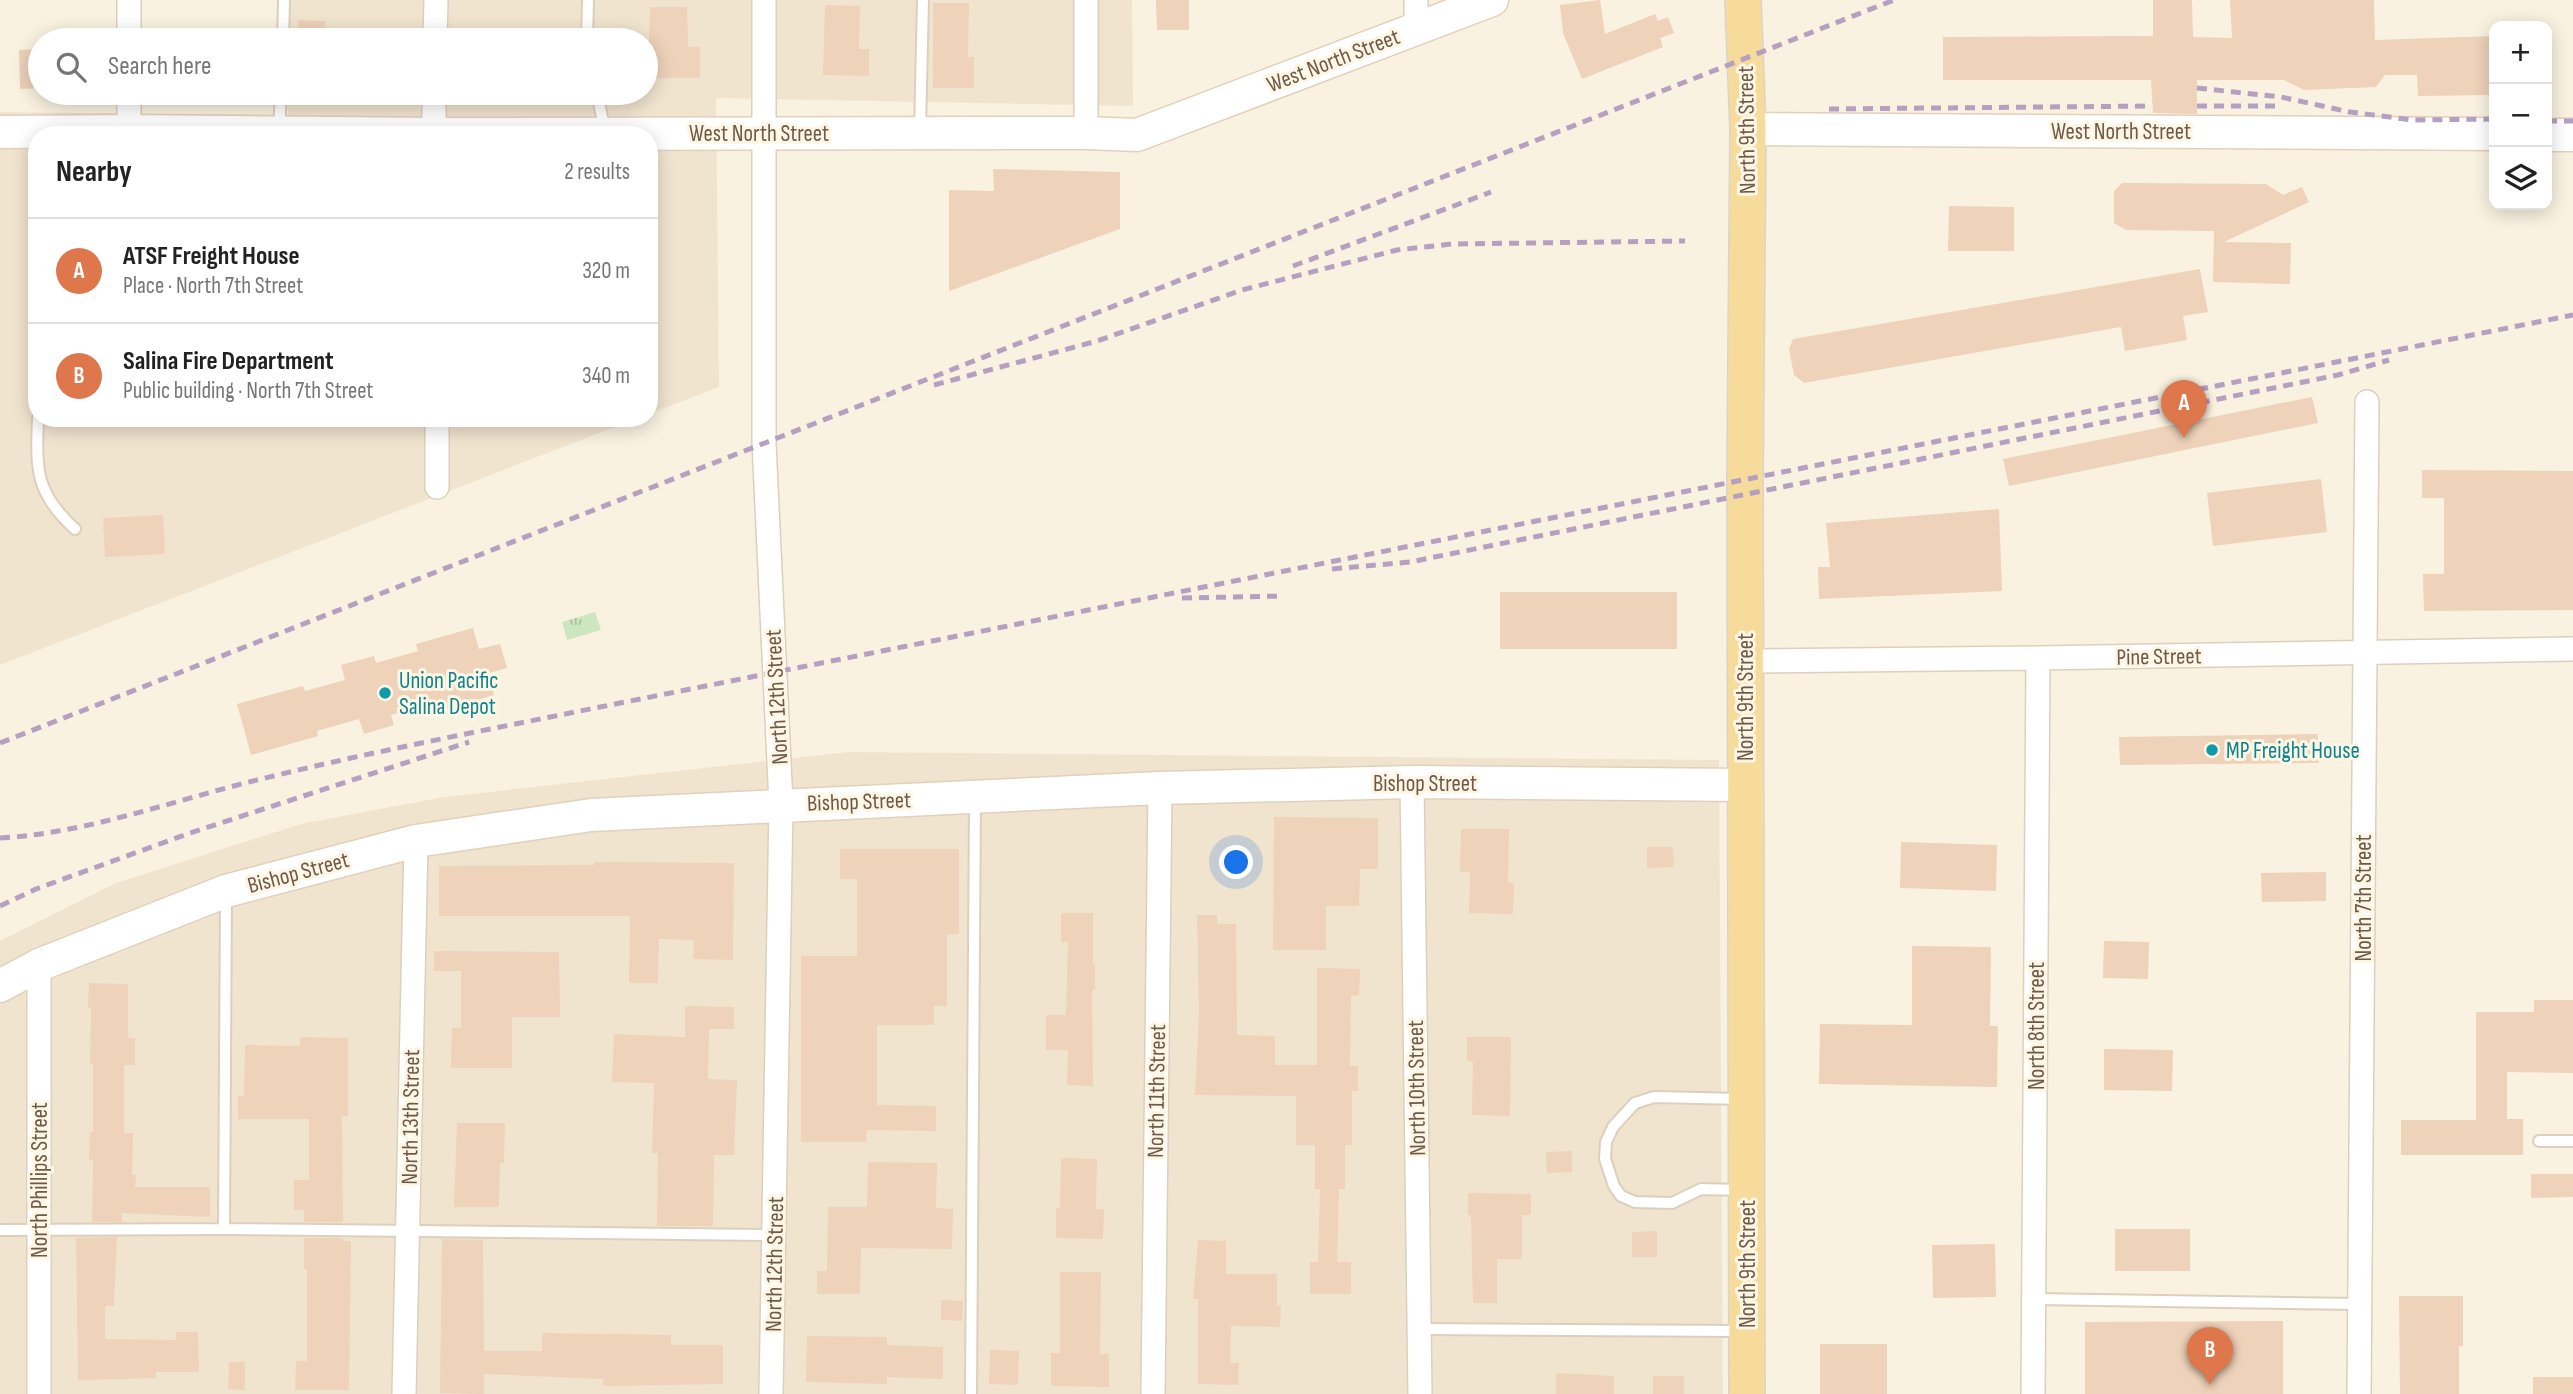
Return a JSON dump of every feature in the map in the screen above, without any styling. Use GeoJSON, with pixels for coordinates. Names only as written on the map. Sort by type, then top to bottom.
{"type":"FeatureCollection","features":[{"type":"Feature","properties":{"kind":"main road","name":"North 9th Street"},"geometry":{"type":"LineString","coordinates":[[1744,0],[1748,129],[1745,785],[1747,1394]]}},
{"type":"Feature","properties":{"kind":"street"},"geometry":{"type":"LineString","coordinates":[[129,0],[129,28]]}},
{"type":"Feature","properties":{"kind":"street"},"geometry":{"type":"LineString","coordinates":[[435,28],[436,0]]}},
{"type":"Feature","properties":{"kind":"street","name":"North 12th Street"},"geometry":{"type":"LineString","coordinates":[[764,0],[764,443],[781,804],[771,1394]]}},
{"type":"Feature","properties":{"kind":"street"},"geometry":{"type":"LineString","coordinates":[[1086,0],[1086,133]]}},
{"type":"Feature","properties":{"kind":"street","name":"West North Street"},"geometry":{"type":"LineString","coordinates":[[658,134],[1137,135],[1416,14],[1492,0]]}},
{"type":"Feature","properties":{"kind":"street"},"geometry":{"type":"LineString","coordinates":[[128,105],[128,126]]}},
{"type":"Feature","properties":{"kind":"street"},"geometry":{"type":"LineString","coordinates":[[434,105],[434,126]]}},
{"type":"Feature","properties":{"kind":"street","name":"West North Street"},"geometry":{"type":"LineString","coordinates":[[1748,129],[2489,134]]}},
{"type":"Feature","properties":{"kind":"street","name":"West North Street"},"geometry":{"type":"LineString","coordinates":[[0,132],[28,133]]}},
{"type":"Feature","properties":{"kind":"street"},"geometry":{"type":"LineString","coordinates":[[2552,135],[2573,135]]}},
{"type":"Feature","properties":{"kind":"street","name":"North 7th Street"},"geometry":{"type":"LineString","coordinates":[[2358,1394],[2367,402]]}},
{"type":"Feature","properties":{"kind":"street"},"geometry":{"type":"LineString","coordinates":[[437,427],[437,488]]}},
{"type":"Feature","properties":{"kind":"street","name":"Pine Street"},"geometry":{"type":"LineString","coordinates":[[1746,661],[2573,649]]}},
{"type":"Feature","properties":{"kind":"street","name":"North 8th Street"},"geometry":{"type":"LineString","coordinates":[[2034,1394],[2038,658]]}},
{"type":"Feature","properties":{"kind":"street","name":"Bishop Street"},"geometry":{"type":"LineString","coordinates":[[0,986],[39,965],[226,891],[416,841],[591,815],[1160,788],[1412,782],[1745,785]]}},
{"type":"Feature","properties":{"kind":"street","name":"North 10th Street"},"geometry":{"type":"LineString","coordinates":[[1412,782],[1420,1394]]}},
{"type":"Feature","properties":{"kind":"street","name":"North 11th Street"},"geometry":{"type":"LineString","coordinates":[[1153,1394],[1160,788]]}},
{"type":"Feature","properties":{"kind":"street","name":"North 13th Street"},"geometry":{"type":"LineString","coordinates":[[404,1394],[416,841]]}},
{"type":"Feature","properties":{"kind":"street","name":"North Phillips Street"},"geometry":{"type":"LineString","coordinates":[[39,965],[39,1394]]}},
{"type":"Feature","properties":{"kind":"lane"},"geometry":{"type":"LineString","coordinates":[[283,28],[284,0]]}},
{"type":"Feature","properties":{"kind":"lane"},"geometry":{"type":"LineString","coordinates":[[587,28],[588,0]]}},
{"type":"Feature","properties":{"kind":"lane"},"geometry":{"type":"LineString","coordinates":[[920,133],[923,0]]}},
{"type":"Feature","properties":{"kind":"lane"},"geometry":{"type":"LineString","coordinates":[[279,126],[280,105]]}},
{"type":"Feature","properties":{"kind":"lane"},"geometry":{"type":"LineString","coordinates":[[599,105],[603,126]]}},
{"type":"Feature","properties":{"kind":"lane"},"geometry":{"type":"LineString","coordinates":[[38,427],[39,476],[51,505],[75,529]]}},
{"type":"Feature","properties":{"kind":"lane"},"geometry":{"type":"LineString","coordinates":[[971,1394],[975,796]]}},
{"type":"Feature","properties":{"kind":"lane"},"geometry":{"type":"LineString","coordinates":[[224,1229],[226,891]]}},
{"type":"Feature","properties":{"kind":"lane"},"geometry":{"type":"LineString","coordinates":[[1746,1099],[1654,1097],[1635,1102],[1613,1127],[1606,1142],[1605,1159],[1614,1186],[1621,1196],[1635,1202],[1672,1203],[1701,1189],[1746,1190]]}},
{"type":"Feature","properties":{"kind":"lane"},"geometry":{"type":"LineString","coordinates":[[2539,1141],[2573,1141]]}},
{"type":"Feature","properties":{"kind":"lane"},"geometry":{"type":"LineString","coordinates":[[0,1230],[224,1229],[774,1235]]}},
{"type":"Feature","properties":{"kind":"lane"},"geometry":{"type":"LineString","coordinates":[[2034,1299],[2359,1304]]}},
{"type":"Feature","properties":{"kind":"lane"},"geometry":{"type":"LineString","coordinates":[[1419,1329],[1747,1331]]}},
{"type":"Feature","properties":{"kind":"shaded area"},"geometry":{"type":"Polygon","coordinates":[[[289,0],[1132,0],[1133,106],[716,98],[719,387],[658,411],[658,126],[28,126],[28,427],[615,427],[0,665],[0,112],[288,115],[288,105],[658,105],[658,28],[289,28],[289,0]]]}},
{"type":"Feature","properties":{"kind":"shaded area"},"geometry":{"type":"Polygon","coordinates":[[[848,752],[1719,760],[1723,1394],[0,1394],[0,941],[116,883],[301,824],[444,797],[848,752]]]}},
{"type":"Feature","properties":{"kind":"green space"},"geometry":{"type":"Polygon","coordinates":[[[595,612],[601,630],[567,640],[562,622],[595,612]]]}},
{"type":"Feature","properties":{"kind":"building"},"geometry":{"type":"Polygon","coordinates":[[[1156,0],[1189,0],[1189,30],[1157,30],[1156,0]]]}},
{"type":"Feature","properties":{"kind":"building"},"geometry":{"type":"Polygon","coordinates":[[[1600,0],[1605,34],[1655,14],[1658,21],[1668,17],[1674,33],[1660,38],[1663,47],[1582,79],[1563,33],[1560,5],[1600,0]]]}},
{"type":"Feature","properties":{"kind":"building"},"geometry":{"type":"Polygon","coordinates":[[[2153,0],[2192,0],[2193,37],[2232,38],[2230,0],[2374,0],[2375,40],[2489,36],[2489,95],[2418,96],[2417,75],[2385,75],[2376,87],[2304,90],[2284,80],[2197,80],[2197,114],[2153,113],[2151,80],[1943,80],[1943,37],[2153,36],[2153,0]]]}},
{"type":"Feature","properties":{"kind":"building"},"geometry":{"type":"Polygon","coordinates":[[[933,3],[969,3],[968,57],[974,57],[974,88],[933,88],[933,3]]]}},
{"type":"Feature","properties":{"kind":"building"},"geometry":{"type":"Polygon","coordinates":[[[825,5],[860,6],[859,49],[869,49],[869,76],[823,75],[825,5]]]}},
{"type":"Feature","properties":{"kind":"building"},"geometry":{"type":"Polygon","coordinates":[[[650,7],[687,7],[688,47],[700,47],[700,78],[658,78],[658,28],[649,28],[650,7]]]}},
{"type":"Feature","properties":{"kind":"building"},"geometry":{"type":"Polygon","coordinates":[[[298,20],[325,21],[325,28],[298,28],[298,20]]]}},
{"type":"Feature","properties":{"kind":"building"},"geometry":{"type":"Polygon","coordinates":[[[19,50],[28,50],[28,89],[20,89],[19,50]]]}},
{"type":"Feature","properties":{"kind":"building"},"geometry":{"type":"Polygon","coordinates":[[[993,169],[1120,172],[1120,229],[949,291],[949,190],[994,191],[993,169]]]}},
{"type":"Feature","properties":{"kind":"building"},"geometry":{"type":"Polygon","coordinates":[[[2122,183],[2266,184],[2283,195],[2302,187],[2309,202],[2224,242],[2291,243],[2290,284],[2213,282],[2214,231],[2126,230],[2114,223],[2114,191],[2122,183]]]}},
{"type":"Feature","properties":{"kind":"building"},"geometry":{"type":"Polygon","coordinates":[[[1949,206],[2014,207],[2014,251],[1948,251],[1949,206]]]}},
{"type":"Feature","properties":{"kind":"building"},"geometry":{"type":"Polygon","coordinates":[[[2200,269],[2208,312],[2183,316],[2187,340],[2125,351],[2121,327],[1804,383],[1794,375],[1789,349],[1793,339],[2200,269]]]}},
{"type":"Feature","properties":{"kind":"building"},"geometry":{"type":"Polygon","coordinates":[[[2312,397],[2318,423],[2009,486],[2003,459],[2312,397]]]}},
{"type":"Feature","properties":{"kind":"building"},"geometry":{"type":"Polygon","coordinates":[[[2422,470],[2573,471],[2573,610],[2424,611],[2423,574],[2444,574],[2444,498],[2422,498],[2422,470]]]}},
{"type":"Feature","properties":{"kind":"building"},"geometry":{"type":"Polygon","coordinates":[[[2321,479],[2327,532],[2213,546],[2207,493],[2321,479]]]}},
{"type":"Feature","properties":{"kind":"building"},"geometry":{"type":"Polygon","coordinates":[[[1999,509],[2002,591],[1819,599],[1818,567],[1830,567],[1826,523],[1999,509]]]}},
{"type":"Feature","properties":{"kind":"building"},"geometry":{"type":"Polygon","coordinates":[[[163,515],[165,554],[105,557],[103,518],[163,515]]]}},
{"type":"Feature","properties":{"kind":"building"},"geometry":{"type":"Polygon","coordinates":[[[1500,592],[1677,592],[1677,649],[1500,649],[1500,592]]]}},
{"type":"Feature","properties":{"kind":"building","name":"Union Pacific Salina Depot"},"geometry":{"type":"Polygon","coordinates":[[[473,628],[479,649],[500,644],[507,668],[489,673],[494,695],[440,711],[437,702],[391,715],[394,725],[364,734],[359,719],[317,731],[318,736],[251,755],[237,704],[303,686],[305,691],[345,680],[341,665],[374,656],[376,663],[418,651],[416,644],[473,628]]]}},
{"type":"Feature","properties":{"kind":"building"},"geometry":{"type":"Polygon","coordinates":[[[2318,734],[2319,763],[2120,765],[2119,737],[2318,734]]]}},
{"type":"Feature","properties":{"kind":"building"},"geometry":{"type":"Polygon","coordinates":[[[1274,817],[1378,818],[1378,869],[1360,869],[1359,906],[1326,906],[1326,950],[1273,950],[1274,817]]]}},
{"type":"Feature","properties":{"kind":"building"},"geometry":{"type":"Polygon","coordinates":[[[1461,829],[1509,829],[1508,883],[1514,883],[1513,914],[1469,913],[1470,872],[1460,872],[1461,829]]]}},
{"type":"Feature","properties":{"kind":"building"},"geometry":{"type":"Polygon","coordinates":[[[1901,842],[1997,845],[1996,891],[1900,888],[1901,842]]]}},
{"type":"Feature","properties":{"kind":"building"},"geometry":{"type":"Polygon","coordinates":[[[1647,847],[1673,847],[1674,867],[1647,868],[1647,847]]]}},
{"type":"Feature","properties":{"kind":"building"},"geometry":{"type":"Polygon","coordinates":[[[840,849],[959,849],[959,934],[947,934],[947,1006],[934,1006],[934,1025],[877,1025],[877,1105],[936,1106],[936,1131],[867,1130],[866,1142],[801,1142],[801,956],[857,956],[857,879],[840,879],[840,849]]]}},
{"type":"Feature","properties":{"kind":"building"},"geometry":{"type":"Polygon","coordinates":[[[595,862],[734,863],[733,960],[693,959],[694,940],[659,939],[658,983],[629,983],[630,916],[439,916],[439,866],[594,865],[595,862]]]}},
{"type":"Feature","properties":{"kind":"building"},"geometry":{"type":"Polygon","coordinates":[[[2326,872],[2326,901],[2262,902],[2261,873],[2326,872]]]}},
{"type":"Feature","properties":{"kind":"building"},"geometry":{"type":"Polygon","coordinates":[[[1061,913],[1093,913],[1093,1086],[1067,1085],[1068,1050],[1046,1050],[1046,1015],[1066,1015],[1068,942],[1061,942],[1061,913]]]}},
{"type":"Feature","properties":{"kind":"building"},"geometry":{"type":"Polygon","coordinates":[[[1197,915],[1217,915],[1217,924],[1236,924],[1237,1035],[1275,1036],[1275,1065],[1317,1065],[1317,968],[1360,969],[1359,996],[1351,995],[1350,1066],[1358,1066],[1358,1091],[1352,1091],[1352,1145],[1345,1145],[1345,1189],[1339,1189],[1337,1262],[1351,1262],[1351,1294],[1310,1294],[1310,1262],[1318,1262],[1320,1189],[1315,1189],[1315,1145],[1296,1145],[1296,1096],[1195,1095],[1199,1014],[1197,915]]]}},
{"type":"Feature","properties":{"kind":"building"},"geometry":{"type":"Polygon","coordinates":[[[2104,941],[2149,942],[2148,979],[2103,978],[2104,941]]]}},
{"type":"Feature","properties":{"kind":"building"},"geometry":{"type":"Polygon","coordinates":[[[1912,946],[1991,947],[1990,1026],[1998,1026],[1997,1087],[1819,1084],[1820,1024],[1912,1025],[1912,946]]]}},
{"type":"Feature","properties":{"kind":"building"},"geometry":{"type":"Polygon","coordinates":[[[434,951],[559,952],[560,1017],[512,1017],[512,1068],[451,1068],[452,1028],[461,1028],[461,971],[434,971],[434,951]]]}},
{"type":"Feature","properties":{"kind":"building"},"geometry":{"type":"Polygon","coordinates":[[[89,983],[128,984],[128,1038],[135,1038],[135,1065],[124,1065],[124,1133],[133,1133],[132,1175],[136,1175],[135,1187],[210,1187],[210,1217],[122,1213],[122,1222],[92,1222],[93,1160],[89,1160],[90,1132],[93,1132],[93,1064],[90,1064],[89,983]]]}},
{"type":"Feature","properties":{"kind":"building"},"geometry":{"type":"Polygon","coordinates":[[[2534,1000],[2573,1000],[2573,1073],[2507,1072],[2507,1119],[2523,1119],[2523,1155],[2401,1155],[2401,1120],[2476,1120],[2476,1012],[2534,1012],[2534,1000]]]}},
{"type":"Feature","properties":{"kind":"building"},"geometry":{"type":"Polygon","coordinates":[[[685,1006],[734,1007],[734,1029],[709,1029],[708,1079],[737,1080],[734,1155],[714,1155],[713,1226],[657,1226],[658,1153],[652,1153],[654,1083],[612,1082],[614,1034],[685,1037],[685,1006]]]}},
{"type":"Feature","properties":{"kind":"building"},"geometry":{"type":"Polygon","coordinates":[[[300,1037],[348,1038],[348,1116],[342,1116],[343,1222],[304,1222],[304,1210],[294,1210],[294,1180],[309,1180],[309,1119],[238,1119],[238,1096],[244,1096],[245,1045],[300,1046],[300,1037]]]}},
{"type":"Feature","properties":{"kind":"building"},"geometry":{"type":"Polygon","coordinates":[[[1467,1037],[1511,1037],[1510,1116],[1472,1115],[1473,1062],[1467,1061],[1467,1037]]]}},
{"type":"Feature","properties":{"kind":"building"},"geometry":{"type":"Polygon","coordinates":[[[2104,1049],[2173,1050],[2172,1091],[2104,1090],[2104,1049]]]}},
{"type":"Feature","properties":{"kind":"building"},"geometry":{"type":"Polygon","coordinates":[[[457,1123],[505,1123],[504,1163],[500,1163],[499,1207],[454,1207],[457,1123]]]}},
{"type":"Feature","properties":{"kind":"building"},"geometry":{"type":"Polygon","coordinates":[[[1572,1151],[1572,1172],[1547,1173],[1546,1152],[1572,1151]]]}},
{"type":"Feature","properties":{"kind":"building"},"geometry":{"type":"Polygon","coordinates":[[[1061,1158],[1097,1159],[1096,1209],[1104,1209],[1103,1239],[1056,1238],[1056,1208],[1060,1208],[1061,1158]]]}},
{"type":"Feature","properties":{"kind":"building"},"geometry":{"type":"Polygon","coordinates":[[[868,1162],[937,1163],[936,1208],[953,1209],[952,1249],[861,1248],[860,1294],[817,1294],[817,1271],[827,1271],[828,1207],[867,1207],[868,1162]]]}},
{"type":"Feature","properties":{"kind":"building"},"geometry":{"type":"Polygon","coordinates":[[[2531,1174],[2573,1174],[2573,1197],[2531,1198],[2531,1174]]]}},
{"type":"Feature","properties":{"kind":"building"},"geometry":{"type":"Polygon","coordinates":[[[1468,1193],[1531,1194],[1531,1215],[1522,1215],[1522,1259],[1497,1259],[1497,1303],[1473,1303],[1468,1193]]]}},
{"type":"Feature","properties":{"kind":"building"},"geometry":{"type":"Polygon","coordinates":[[[2115,1229],[2190,1229],[2190,1271],[2115,1271],[2115,1229]]]}},
{"type":"Feature","properties":{"kind":"building"},"geometry":{"type":"Polygon","coordinates":[[[1657,1231],[1657,1257],[1632,1257],[1632,1232],[1657,1231]]]}},
{"type":"Feature","properties":{"kind":"building"},"geometry":{"type":"Polygon","coordinates":[[[117,1237],[114,1306],[105,1306],[105,1339],[176,1340],[176,1332],[198,1332],[199,1372],[156,1372],[156,1378],[78,1380],[76,1238],[117,1237]]]}},
{"type":"Feature","properties":{"kind":"building"},"geometry":{"type":"Polygon","coordinates":[[[304,1238],[343,1238],[343,1241],[351,1241],[349,1390],[295,1390],[296,1361],[307,1361],[307,1270],[304,1269],[304,1238]]]}},
{"type":"Feature","properties":{"kind":"building"},"geometry":{"type":"Polygon","coordinates":[[[442,1239],[483,1240],[484,1351],[542,1351],[542,1333],[671,1335],[671,1345],[723,1345],[723,1384],[603,1386],[603,1379],[484,1374],[484,1394],[440,1393],[442,1239]]]}},
{"type":"Feature","properties":{"kind":"building"},"geometry":{"type":"Polygon","coordinates":[[[1198,1240],[1226,1241],[1226,1274],[1277,1274],[1277,1306],[1281,1306],[1280,1327],[1231,1326],[1230,1363],[1239,1363],[1238,1385],[1198,1384],[1198,1299],[1193,1299],[1198,1240]]]}},
{"type":"Feature","properties":{"kind":"building"},"geometry":{"type":"Polygon","coordinates":[[[1995,1244],[1996,1297],[1933,1298],[1932,1245],[1995,1244]]]}},
{"type":"Feature","properties":{"kind":"building"},"geometry":{"type":"Polygon","coordinates":[[[1060,1272],[1101,1272],[1100,1354],[1109,1354],[1109,1387],[1051,1386],[1051,1353],[1060,1353],[1060,1272]]]}},
{"type":"Feature","properties":{"kind":"building"},"geometry":{"type":"Polygon","coordinates":[[[2399,1296],[2463,1296],[2459,1394],[2400,1394],[2399,1296]]]}},
{"type":"Feature","properties":{"kind":"building"},"geometry":{"type":"Polygon","coordinates":[[[941,1300],[963,1301],[962,1321],[941,1320],[941,1300]]]}},
{"type":"Feature","properties":{"kind":"building"},"geometry":{"type":"Polygon","coordinates":[[[2283,1321],[2283,1394],[2085,1394],[2085,1322],[2283,1321]]]}},
{"type":"Feature","properties":{"kind":"building"},"geometry":{"type":"Polygon","coordinates":[[[807,1336],[887,1337],[887,1345],[943,1347],[943,1379],[887,1377],[887,1384],[806,1382],[807,1336]]]}},
{"type":"Feature","properties":{"kind":"building"},"geometry":{"type":"Polygon","coordinates":[[[1820,1344],[1887,1344],[1887,1394],[1820,1394],[1820,1344]]]}},
{"type":"Feature","properties":{"kind":"building"},"geometry":{"type":"Polygon","coordinates":[[[990,1350],[1019,1351],[1018,1385],[989,1384],[990,1350]]]}},
{"type":"Feature","properties":{"kind":"building"},"geometry":{"type":"Polygon","coordinates":[[[229,1362],[245,1362],[245,1390],[228,1389],[229,1362]]]}},
{"type":"Feature","properties":{"kind":"building"},"geometry":{"type":"Polygon","coordinates":[[[1556,1373],[1614,1376],[1614,1394],[1556,1394],[1556,1373]]]}},
{"type":"Feature","properties":{"kind":"building"},"geometry":{"type":"Polygon","coordinates":[[[1653,1376],[1684,1376],[1684,1394],[1653,1394],[1653,1376]]]}},
{"type":"Feature","properties":{"kind":"building"},"geometry":{"type":"Polygon","coordinates":[[[2533,1377],[2573,1377],[2573,1394],[2533,1394],[2533,1377]]]}},
{"type":"Feature","properties":{"kind":"railway"},"geometry":{"type":"LineString","coordinates":[[0,743],[1894,0]]}},
{"type":"Feature","properties":{"kind":"railway"},"geometry":{"type":"LineString","coordinates":[[2197,88],[2281,97],[2350,112],[2413,120],[2489,119]]}},
{"type":"Feature","properties":{"kind":"railway"},"geometry":{"type":"LineString","coordinates":[[1829,109],[2152,106]]}},
{"type":"Feature","properties":{"kind":"railway"},"geometry":{"type":"LineString","coordinates":[[2197,106],[2281,106]]}},
{"type":"Feature","properties":{"kind":"railway"},"geometry":{"type":"LineString","coordinates":[[2552,121],[2573,121]]}},
{"type":"Feature","properties":{"kind":"railway"},"geometry":{"type":"LineString","coordinates":[[1293,266],[1491,192]]}},
{"type":"Feature","properties":{"kind":"railway"},"geometry":{"type":"LineString","coordinates":[[934,385],[1097,341],[1242,290],[1397,250],[1452,244],[1685,241]]}},
{"type":"Feature","properties":{"kind":"railway"},"geometry":{"type":"LineString","coordinates":[[0,838],[64,830],[128,816],[294,771],[457,736],[2573,315]]}},
{"type":"Feature","properties":{"kind":"railway"},"geometry":{"type":"LineString","coordinates":[[1332,569],[1410,562],[2338,375],[2389,360]]}},
{"type":"Feature","properties":{"kind":"railway"},"geometry":{"type":"LineString","coordinates":[[1182,598],[1284,596]]}},
{"type":"Feature","properties":{"kind":"railway"},"geometry":{"type":"LineString","coordinates":[[0,906],[36,889],[190,833],[469,742]]}},
{"type":"Feature","properties":{"kind":"place","name":"ATSF Freight House"},"geometry":{"type":"Point","coordinates":[2184,438]}},
{"type":"Feature","properties":{"kind":"place","name":"Union Pacific Salina Depot"},"geometry":{"type":"Point","coordinates":[385,693]}},
{"type":"Feature","properties":{"kind":"place","name":"MP Freight House"},"geometry":{"type":"Point","coordinates":[2212,750]}},
{"type":"Feature","properties":{"kind":"place","name":"Salina Fire Department"},"geometry":{"type":"Point","coordinates":[2210,1385]}}]}
